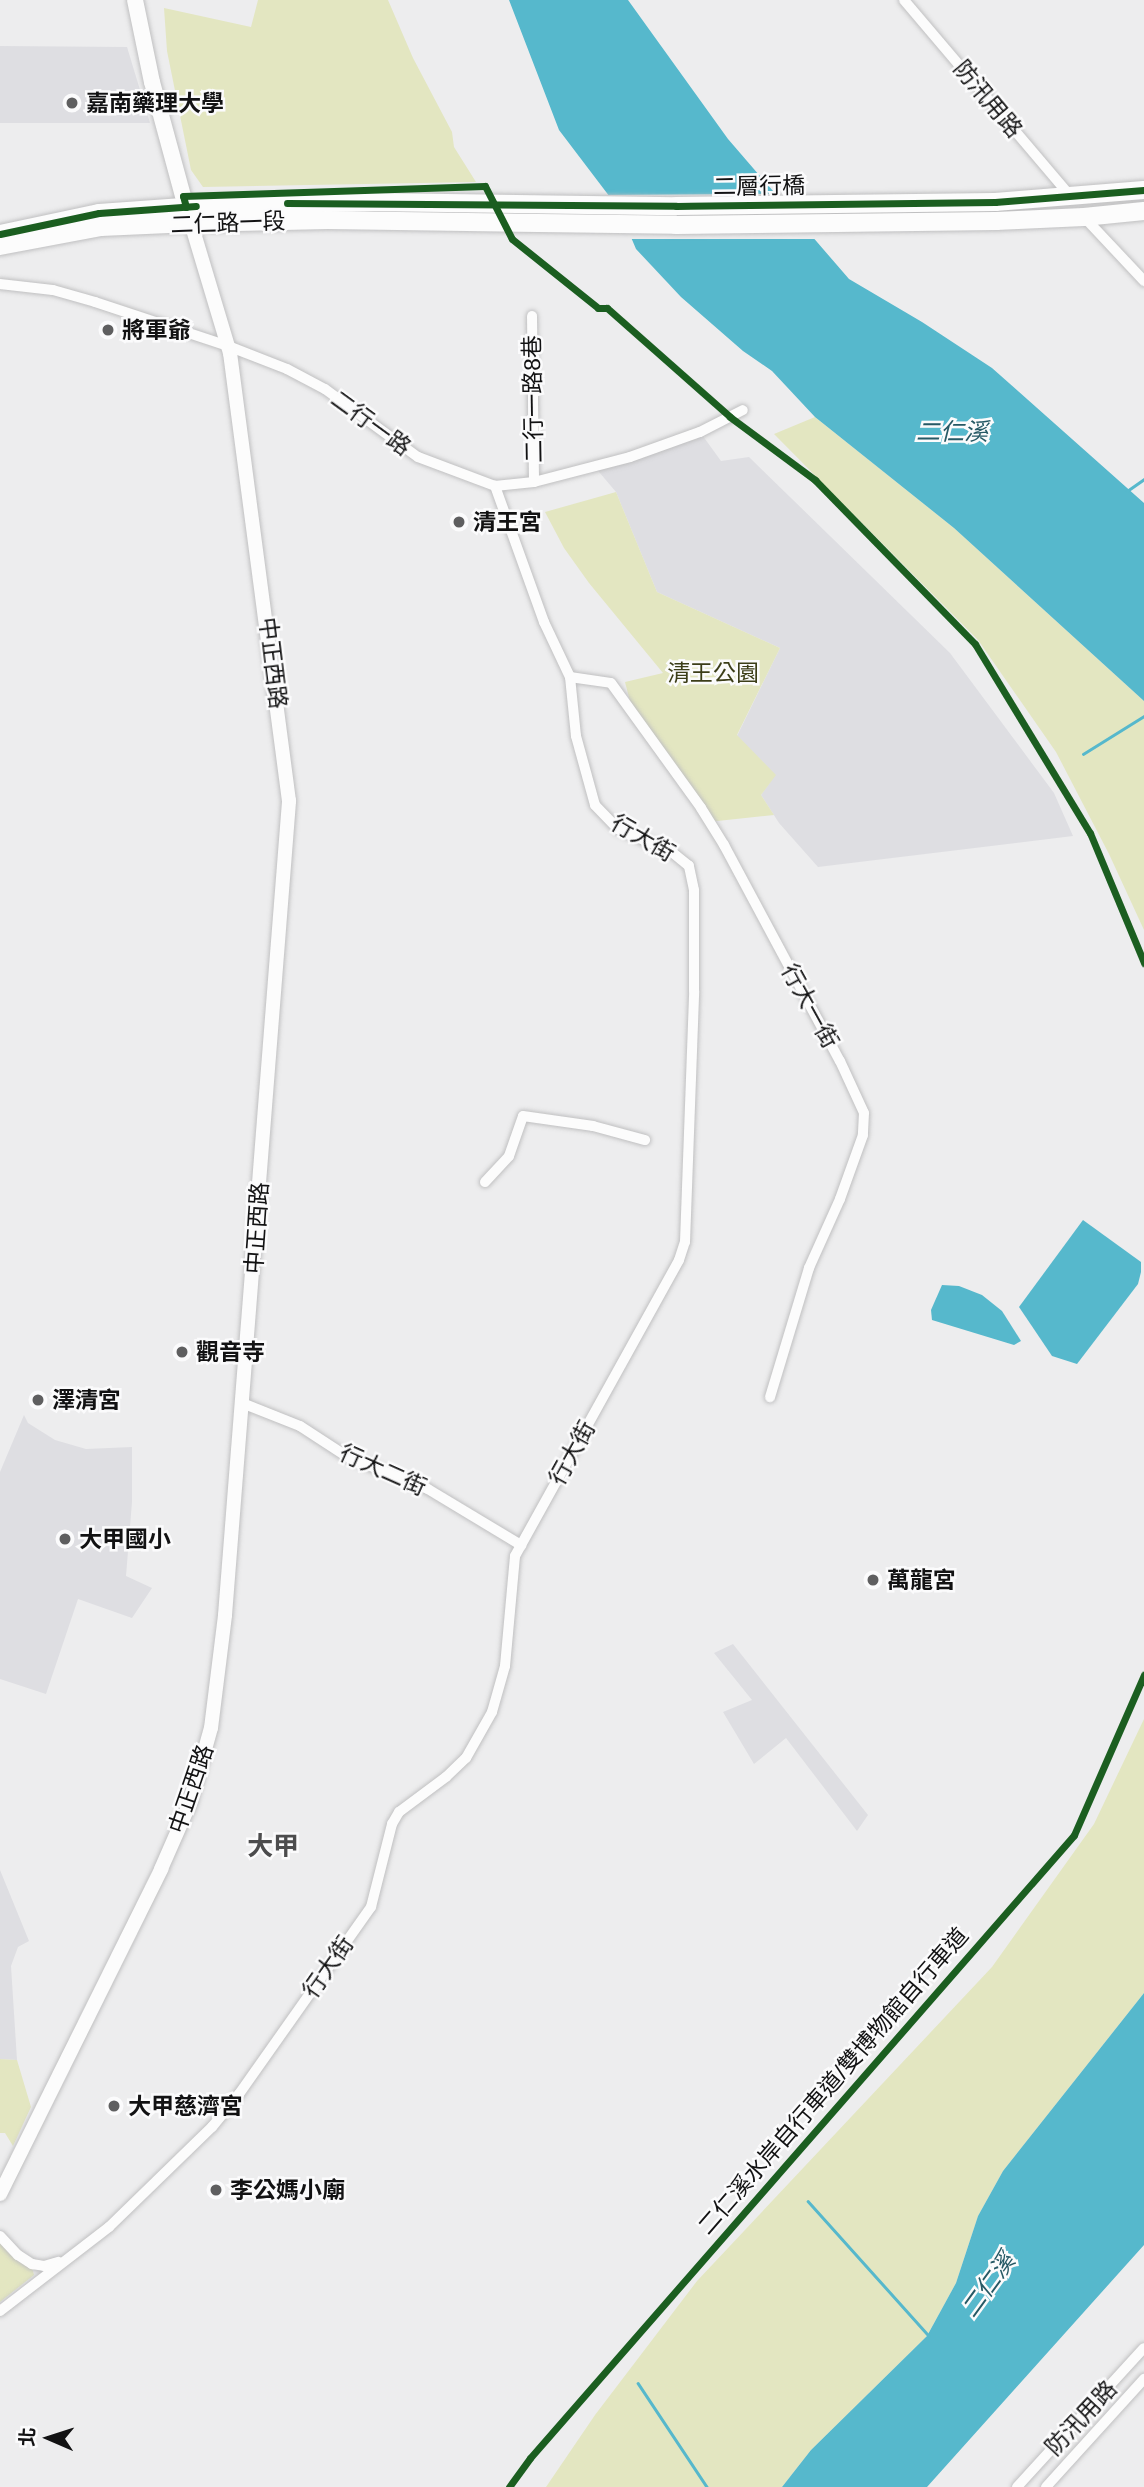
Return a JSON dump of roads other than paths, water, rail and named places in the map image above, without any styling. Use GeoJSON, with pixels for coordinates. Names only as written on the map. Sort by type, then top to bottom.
{"type":"FeatureCollection","features":[{"type":"Feature","properties":{"kind":"main road"},"geometry":{"type":"LineString","coordinates":[[135,0],[152,82],[188,215]]}},
{"type":"Feature","properties":{"kind":"main road","name":"二層行橋"},"geometry":{"type":"LineString","coordinates":[[373,212],[1072,198],[1144,190]]}},
{"type":"Feature","properties":{"kind":"main road","name":"二層行橋"},"geometry":{"type":"LineString","coordinates":[[373,212],[676,225],[1084,217],[1144,211]]}},
{"type":"Feature","properties":{"kind":"main road","name":"二仁路一段"},"geometry":{"type":"LineString","coordinates":[[0,234],[99,213],[188,215],[373,212]]}},
{"type":"Feature","properties":{"kind":"main road","name":"二仁路一段"},"geometry":{"type":"LineString","coordinates":[[0,246],[101,227],[188,215]]}},
{"type":"Feature","properties":{"kind":"street","name":"防汛用路"},"geometry":{"type":"LineString","coordinates":[[904,0],[1072,198]]}},
{"type":"Feature","properties":{"kind":"street","name":"中正西路"},"geometry":{"type":"LineString","coordinates":[[0,2194],[172,1846],[199,1776],[211,1728],[220,1673],[289,801],[265,602],[228,346],[188,215]]}},
{"type":"Feature","properties":{"kind":"street"},"geometry":{"type":"LineString","coordinates":[[1084,217],[1144,281]]}},
{"type":"Feature","properties":{"kind":"street","name":"二行一路"},"geometry":{"type":"LineString","coordinates":[[0,284],[53,290],[228,346],[287,369],[325,389],[418,457],[495,486],[534,482],[630,457],[700,432],[743,410]]}},
{"type":"Feature","properties":{"kind":"street","name":"二行一路8巷"},"geometry":{"type":"LineString","coordinates":[[532,316],[534,482]]}},
{"type":"Feature","properties":{"kind":"street","name":"行大街"},"geometry":{"type":"LineString","coordinates":[[0,2311],[109,2227],[226,2112],[371,1907],[392,1824],[399,1812],[446,1777],[466,1758],[492,1712],[505,1666],[512,1570],[521,1545],[679,1260],[685,1242],[695,979],[694,890],[689,866],[672,852],[618,829],[595,805],[576,736],[570,677],[544,622],[495,486]]}},
{"type":"Feature","properties":{"kind":"street","name":"行大一街"},"geometry":{"type":"LineString","coordinates":[[570,677],[611,683],[701,808],[724,845],[840,1061],[864,1113],[863,1135],[837,1207],[809,1268],[770,1397]]}},
{"type":"Feature","properties":{"kind":"street"},"geometry":{"type":"LineString","coordinates":[[485,1182],[509,1156],[523,1116],[593,1126],[645,1140]]}},
{"type":"Feature","properties":{"kind":"street","name":"行大二街"},"geometry":{"type":"LineString","coordinates":[[242,1403],[300,1426],[346,1456],[428,1489],[521,1545]]}},
{"type":"Feature","properties":{"kind":"street"},"geometry":{"type":"LineString","coordinates":[[0,2236],[18,2255],[32,2263],[44,2266],[64,2261]]}},
{"type":"Feature","properties":{"kind":"street","name":"防汛用路"},"geometry":{"type":"LineString","coordinates":[[1017,2487],[1144,2348]]}},
{"type":"Feature","properties":{"kind":"street"},"geometry":{"type":"LineString","coordinates":[[1046,2487],[1144,2379]]}},
{"type":"Feature","properties":{"kind":"water","name":"二仁溪"},"geometry":{"type":"Polygon","coordinates":[[[509,0],[628,0],[728,139],[849,279],[992,368],[1144,503],[1144,701],[954,528],[815,417],[772,371],[743,351],[681,297],[636,249],[619,209],[559,130],[509,0]]]}},
{"type":"Feature","properties":{"kind":"water"},"geometry":{"type":"Polygon","coordinates":[[[1083,1220],[1141,1262],[1141,1272],[1138,1284],[1077,1364],[1052,1356],[1019,1307],[1083,1220]]]}},
{"type":"Feature","properties":{"kind":"water"},"geometry":{"type":"Polygon","coordinates":[[[942,1285],[959,1286],[982,1295],[1002,1311],[1021,1341],[1014,1345],[932,1320],[931,1310],[942,1285]]]}},
{"type":"Feature","properties":{"kind":"water","name":"二仁溪"},"geometry":{"type":"Polygon","coordinates":[[[1144,1993],[1144,2245],[927,2487],[782,2487],[811,2450],[927,2336],[956,2283],[978,2216],[1003,2171],[1144,1993]]]}},
{"type":"Feature","properties":{"kind":"waterway"},"geometry":{"type":"LineString","coordinates":[[1127,491],[1144,479]]}},
{"type":"Feature","properties":{"kind":"waterway"},"geometry":{"type":"LineString","coordinates":[[1083,754],[1144,716]]}},
{"type":"Feature","properties":{"kind":"waterway"},"geometry":{"type":"LineString","coordinates":[[808,2201],[929,2336]]}},
{"type":"Feature","properties":{"kind":"waterway"},"geometry":{"type":"LineString","coordinates":[[638,2383],[707,2487]]}},
{"type":"Feature","properties":{"kind":"place","name":"嘉南藥理大學"},"geometry":{"type":"Point","coordinates":[72,103]}},
{"type":"Feature","properties":{"kind":"place","name":"將軍爺"},"geometry":{"type":"Point","coordinates":[108,330]}},
{"type":"Feature","properties":{"kind":"place","name":"清王宮"},"geometry":{"type":"Point","coordinates":[459,522]}},
{"type":"Feature","properties":{"kind":"place","name":"觀音寺"},"geometry":{"type":"Point","coordinates":[182,1352]}},
{"type":"Feature","properties":{"kind":"place","name":"澤清宮"},"geometry":{"type":"Point","coordinates":[38,1400]}},
{"type":"Feature","properties":{"kind":"place","name":"大甲國小"},"geometry":{"type":"Point","coordinates":[65,1539]}},
{"type":"Feature","properties":{"kind":"place","name":"萬龍宮"},"geometry":{"type":"Point","coordinates":[873,1580]}},
{"type":"Feature","properties":{"kind":"place","name":"大甲慈濟宮"},"geometry":{"type":"Point","coordinates":[114,2106]}},
{"type":"Feature","properties":{"kind":"place","name":"李公媽小廟"},"geometry":{"type":"Point","coordinates":[216,2190]}},
{"type":"Feature","properties":{"kind":"district","name":"大甲"},"geometry":{"type":"Point","coordinates":[273,1847]}},
{"type":"Feature","properties":{"kind":"park label","name":"清王公園"},"geometry":{"type":"Point","coordinates":[713,673]}}]}
